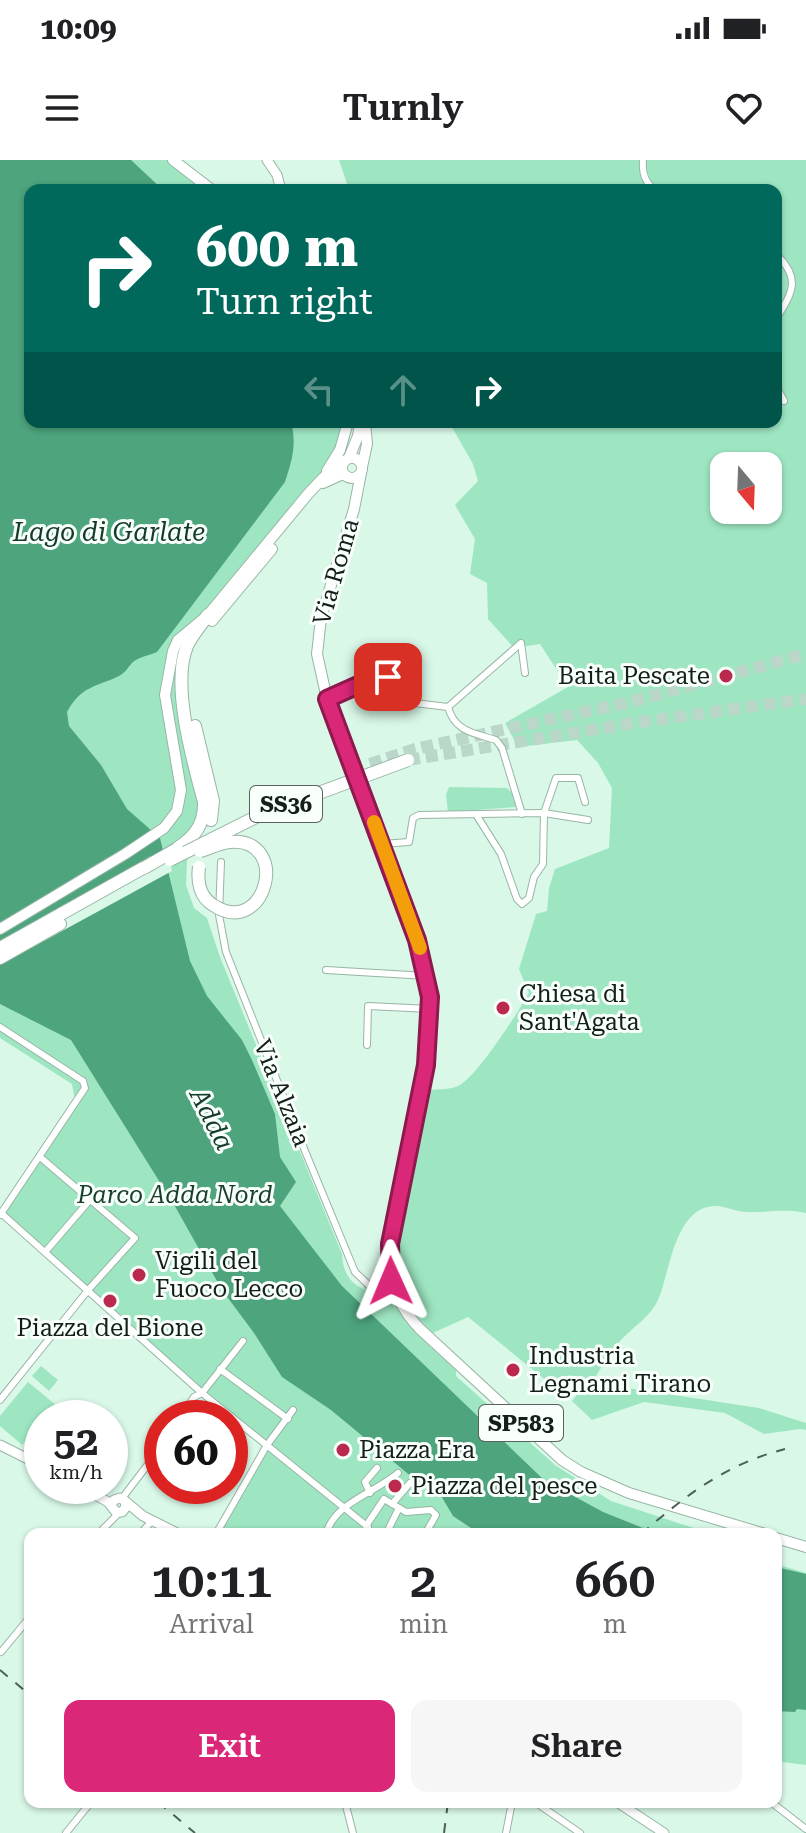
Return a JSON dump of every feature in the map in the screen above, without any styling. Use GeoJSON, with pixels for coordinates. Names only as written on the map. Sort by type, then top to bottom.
{"type":"FeatureCollection","features":[{"type":"Feature","properties":{"kind":"highway"},"geometry":{"type":"LineString","coordinates":[[144,868],[184,844],[194,835],[203,818],[203,799],[181,698],[181,677],[187,647],[210,618]]}},
{"type":"Feature","properties":{"kind":"highway"},"geometry":{"type":"LineString","coordinates":[[210,618],[195,647],[187,680],[213,801],[211,820]]}},
{"type":"Feature","properties":{"kind":"highway","name":"SS36"},"geometry":{"type":"LineString","coordinates":[[0,958],[170,860],[262,814],[408,760]]}},
{"type":"Feature","properties":{"kind":"highway","name":"SS36"},"geometry":{"type":"LineString","coordinates":[[0,948],[244,813],[370,764]]}},
{"type":"Feature","properties":{"kind":"highway"},"geometry":{"type":"LineString","coordinates":[[170,860],[227,842],[240,842],[254,849],[262,858],[267,870],[266,886],[259,899],[249,907],[234,911],[221,909],[210,903],[202,893],[198,880],[200,862]]}},
{"type":"Feature","properties":{"kind":"main road"},"geometry":{"type":"LineString","coordinates":[[173,160],[204,184]]}},
{"type":"Feature","properties":{"kind":"main road"},"geometry":{"type":"LineString","coordinates":[[267,160],[279,184]]}},
{"type":"Feature","properties":{"kind":"main road"},"geometry":{"type":"LineString","coordinates":[[323,478],[340,450],[346,428]]}},
{"type":"Feature","properties":{"kind":"main road"},"geometry":{"type":"LineString","coordinates":[[356,499],[353,485],[341,468],[361,428]]}},
{"type":"Feature","properties":{"kind":"main road","name":"Via Roma"},"geometry":{"type":"LineString","coordinates":[[364,428],[367,444],[356,499],[318,630],[318,665],[327,699],[417,940],[427,976],[430,1009],[426,1065],[389,1249],[390,1278],[408,1314],[425,1334],[562,1460],[621,1491],[745,1528]]}},
{"type":"Feature","properties":{"kind":"main road"},"geometry":{"type":"LineString","coordinates":[[0,929],[125,854],[164,828],[173,818],[179,806],[181,784],[166,707],[166,685],[170,659],[178,640],[210,618],[323,483],[345,476],[355,478],[361,470],[358,460],[346,460],[308,494],[210,618]]}},
{"type":"Feature","properties":{"kind":"main road"},"geometry":{"type":"LineString","coordinates":[[0,1445],[24,1457]]}},
{"type":"Feature","properties":{"kind":"main road"},"geometry":{"type":"LineString","coordinates":[[114,1504],[167,1528]]}},
{"type":"Feature","properties":{"kind":"main road"},"geometry":{"type":"LineString","coordinates":[[782,1540],[806,1547]]}},
{"type":"Feature","properties":{"kind":"main road"},"geometry":{"type":"LineString","coordinates":[[626,1808],[664,1833]]}},
{"type":"Feature","properties":{"kind":"street"},"geometry":{"type":"LineString","coordinates":[[643,160],[643,174],[649,184]]}},
{"type":"Feature","properties":{"kind":"street"},"geometry":{"type":"LineString","coordinates":[[782,261],[790,271],[793,282],[790,297],[782,310]]}},
{"type":"Feature","properties":{"kind":"street"},"geometry":{"type":"LineString","coordinates":[[782,397],[784,401]]}},
{"type":"Feature","properties":{"kind":"street"},"geometry":{"type":"LineString","coordinates":[[327,699],[365,682],[388,677],[398,701],[448,707],[521,643],[525,673]]}},
{"type":"Feature","properties":{"kind":"street"},"geometry":{"type":"LineString","coordinates":[[448,707],[458,726],[467,733],[496,740],[502,748],[522,814]]}},
{"type":"Feature","properties":{"kind":"street"},"geometry":{"type":"LineString","coordinates":[[477,816],[501,854],[517,899],[522,904],[529,898],[534,877],[543,864],[544,813],[556,778],[578,778],[585,802]]}},
{"type":"Feature","properties":{"kind":"street"},"geometry":{"type":"LineString","coordinates":[[382,844],[409,842],[413,818],[419,815],[544,813],[588,820]]}},
{"type":"Feature","properties":{"kind":"street","name":"Via Alzaia"},"geometry":{"type":"LineString","coordinates":[[221,862],[219,915],[226,952],[355,1272],[372,1288],[396,1294]]}},
{"type":"Feature","properties":{"kind":"street"},"geometry":{"type":"LineString","coordinates":[[326,970],[427,976]]}},
{"type":"Feature","properties":{"kind":"street"},"geometry":{"type":"LineString","coordinates":[[367,1045],[368,1006],[430,1009]]}},
{"type":"Feature","properties":{"kind":"street"},"geometry":{"type":"LineString","coordinates":[[0,1027],[83,1081],[85,1088],[1,1214],[89,1289],[202,1393],[368,1528]]}},
{"type":"Feature","properties":{"kind":"street"},"geometry":{"type":"LineString","coordinates":[[0,1400],[89,1289],[135,1238],[40,1157]]}},
{"type":"Feature","properties":{"kind":"street"},"geometry":{"type":"LineString","coordinates":[[46,1251],[89,1201]]}},
{"type":"Feature","properties":{"kind":"street"},"geometry":{"type":"LineString","coordinates":[[192,1400],[202,1393],[243,1341]]}},
{"type":"Feature","properties":{"kind":"street"},"geometry":{"type":"LineString","coordinates":[[220,1369],[288,1419]]}},
{"type":"Feature","properties":{"kind":"street"},"geometry":{"type":"LineString","coordinates":[[219,1528],[267,1445],[293,1410]]}},
{"type":"Feature","properties":{"kind":"street"},"geometry":{"type":"LineString","coordinates":[[370,1493],[365,1482],[377,1468]]}},
{"type":"Feature","properties":{"kind":"street"},"geometry":{"type":"LineString","coordinates":[[103,1528],[144,1470]]}},
{"type":"Feature","properties":{"kind":"street"},"geometry":{"type":"LineString","coordinates":[[329,1528],[342,1508],[398,1473]]}},
{"type":"Feature","properties":{"kind":"street"},"geometry":{"type":"LineString","coordinates":[[389,1481],[400,1491]]}},
{"type":"Feature","properties":{"kind":"street"},"geometry":{"type":"LineString","coordinates":[[392,1504],[410,1483]]}},
{"type":"Feature","properties":{"kind":"street"},"geometry":{"type":"LineString","coordinates":[[366,1526],[384,1499],[413,1513],[431,1510],[436,1515],[428,1528]]}},
{"type":"Feature","properties":{"kind":"street"},"geometry":{"type":"LineString","coordinates":[[389,1528],[399,1508]]}},
{"type":"Feature","properties":{"kind":"street"},"geometry":{"type":"LineString","coordinates":[[143,1528],[148,1518]]}},
{"type":"Feature","properties":{"kind":"street"},"geometry":{"type":"LineString","coordinates":[[1,1652],[24,1624]]}},
{"type":"Feature","properties":{"kind":"street"},"geometry":{"type":"LineString","coordinates":[[66,1833],[86,1808]]}},
{"type":"Feature","properties":{"kind":"street"},"geometry":{"type":"LineString","coordinates":[[347,1808],[353,1833]]}},
{"type":"Feature","properties":{"kind":"street"},"geometry":{"type":"LineString","coordinates":[[506,1833],[511,1808]]}},
{"type":"Feature","properties":{"kind":"street"},"geometry":{"type":"LineString","coordinates":[[544,1808],[580,1833]]}},
{"type":"Feature","properties":{"kind":"street"},"geometry":{"type":"LineString","coordinates":[[779,1808],[806,1829]]}},
{"type":"Feature","properties":{"kind":"green space","name":"Parco Adda Nord"},"geometry":{"type":"Polygon","coordinates":[[[0,160],[170,160],[199,184],[24,184],[24,428],[342,428],[330,460],[318,479],[249,565],[178,666],[200,806],[198,822],[188,840],[186,885],[194,908],[207,918],[220,957],[342,1254],[344,1266],[354,1283],[391,1298],[412,1328],[456,1370],[456,1376],[555,1465],[611,1501],[694,1528],[221,1528],[234,1504],[248,1504],[248,1477],[265,1445],[248,1432],[248,1400],[205,1400],[198,1395],[3,1212],[75,1101],[72,1084],[0,1038],[0,160]]]}},
{"type":"Feature","properties":{"kind":"green space"},"geometry":{"type":"Polygon","coordinates":[[[339,160],[806,160],[806,1213],[745,1212],[715,1206],[701,1209],[690,1217],[676,1243],[655,1306],[617,1345],[590,1386],[635,1389],[759,1408],[806,1423],[806,1430],[764,1434],[725,1413],[644,1402],[592,1420],[572,1401],[581,1390],[567,1377],[553,1386],[468,1317],[433,1333],[406,1301],[396,1278],[394,1260],[400,1212],[429,1090],[453,1088],[468,1078],[497,1042],[529,993],[519,969],[536,914],[547,911],[555,869],[609,848],[612,788],[598,763],[577,740],[518,747],[505,723],[568,687],[540,644],[514,648],[488,619],[487,583],[470,574],[475,539],[455,505],[478,481],[473,464],[452,428],[782,428],[782,184],[347,184],[339,160]]]}},
{"type":"Feature","properties":{"kind":"green space"},"geometry":{"type":"Polygon","coordinates":[[[449,787],[507,788],[516,807],[448,812],[446,795],[449,787]]]}},
{"type":"Feature","properties":{"kind":"green space"},"geometry":{"type":"Polygon","coordinates":[[[41,1366],[58,1380],[49,1391],[32,1376],[41,1366]]]}},
{"type":"Feature","properties":{"kind":"green space"},"geometry":{"type":"Polygon","coordinates":[[[28,1382],[50,1400],[24,1400],[22,1445],[0,1426],[0,1416],[28,1382]]]}},
{"type":"Feature","properties":{"kind":"green space"},"geometry":{"type":"Polygon","coordinates":[[[782,1566],[806,1573],[806,1765],[783,1762],[782,1566]]]}},
{"type":"Feature","properties":{"kind":"water","name":"Parco Adda Nord"},"geometry":{"type":"Polygon","coordinates":[[[0,160],[131,160],[157,184],[24,184],[24,428],[292,428],[294,445],[285,482],[157,652],[135,660],[119,676],[96,685],[78,697],[67,712],[69,726],[101,765],[127,809],[160,838],[190,961],[207,996],[242,1040],[275,1114],[280,1157],[296,1182],[280,1206],[342,1286],[544,1480],[603,1512],[643,1528],[471,1528],[453,1516],[440,1494],[413,1478],[331,1410],[282,1377],[222,1290],[176,1208],[71,1040],[0,1004],[0,160]]]}},
{"type":"Feature","properties":{"kind":"water"},"geometry":{"type":"Polygon","coordinates":[[[782,1568],[806,1574],[806,1710],[797,1709],[795,1712],[782,1711],[782,1568]]]}},
{"type":"Feature","properties":{"kind":"pier"},"geometry":{"type":"Polygon","coordinates":[[[166,848],[172,871],[0,965],[0,943],[142,865],[166,848]]]}},
{"type":"Feature","properties":{"kind":"tunnel"},"geometry":{"type":"LineString","coordinates":[[370,764],[415,749],[630,702],[806,654]]}},
{"type":"Feature","properties":{"kind":"tunnel"},"geometry":{"type":"LineString","coordinates":[[408,760],[806,699]]}},
{"type":"Feature","properties":{"kind":"railway"},"geometry":{"type":"LineString","coordinates":[[648,1528],[725,1472],[785,1449]]}},
{"type":"Feature","properties":{"kind":"railway"},"geometry":{"type":"LineString","coordinates":[[0,1670],[24,1690]]}},
{"type":"Feature","properties":{"kind":"railway"},"geometry":{"type":"LineString","coordinates":[[165,1808],[195,1833]]}},
{"type":"Feature","properties":{"kind":"railway"},"geometry":{"type":"LineString","coordinates":[[444,1833],[447,1808]]}},
{"type":"Feature","properties":{"kind":"slow traffic"},"geometry":{"type":"LineString","coordinates":[[374,822],[420,948]]}},
{"type":"Feature","properties":{"kind":"place","name":"Baita Pescate"},"geometry":{"type":"Point","coordinates":[726,676]}},
{"type":"Feature","properties":{"kind":"place","name":"Chiesa di Sant'Agata"},"geometry":{"type":"Point","coordinates":[503,1008]}},
{"type":"Feature","properties":{"kind":"place","name":"Vigili del Fuoco Lecco"},"geometry":{"type":"Point","coordinates":[139,1275]}},
{"type":"Feature","properties":{"kind":"place","name":"Piazza del Bione"},"geometry":{"type":"Point","coordinates":[110,1301]}},
{"type":"Feature","properties":{"kind":"place","name":"Industria Legnami Tirano"},"geometry":{"type":"Point","coordinates":[513,1370]}},
{"type":"Feature","properties":{"kind":"place","name":"Piazza Era"},"geometry":{"type":"Point","coordinates":[343,1450]}},
{"type":"Feature","properties":{"kind":"place","name":"Piazza del pesce"},"geometry":{"type":"Point","coordinates":[395,1486]}},
{"type":"Feature","properties":{"kind":"route"},"geometry":{"type":"LineString","coordinates":[[388,677],[365,682],[327,699],[408,912],[424,964],[430,997],[426,1065],[390,1244],[391,1281]]}},
{"type":"Feature","properties":{"kind":"water label","name":"Lago di Garlate"},"geometry":{"type":"Point","coordinates":[109,532]}},
{"type":"Feature","properties":{"kind":"water label","name":"Adda"},"geometry":{"type":"Point","coordinates":[212,1119]}}]}
